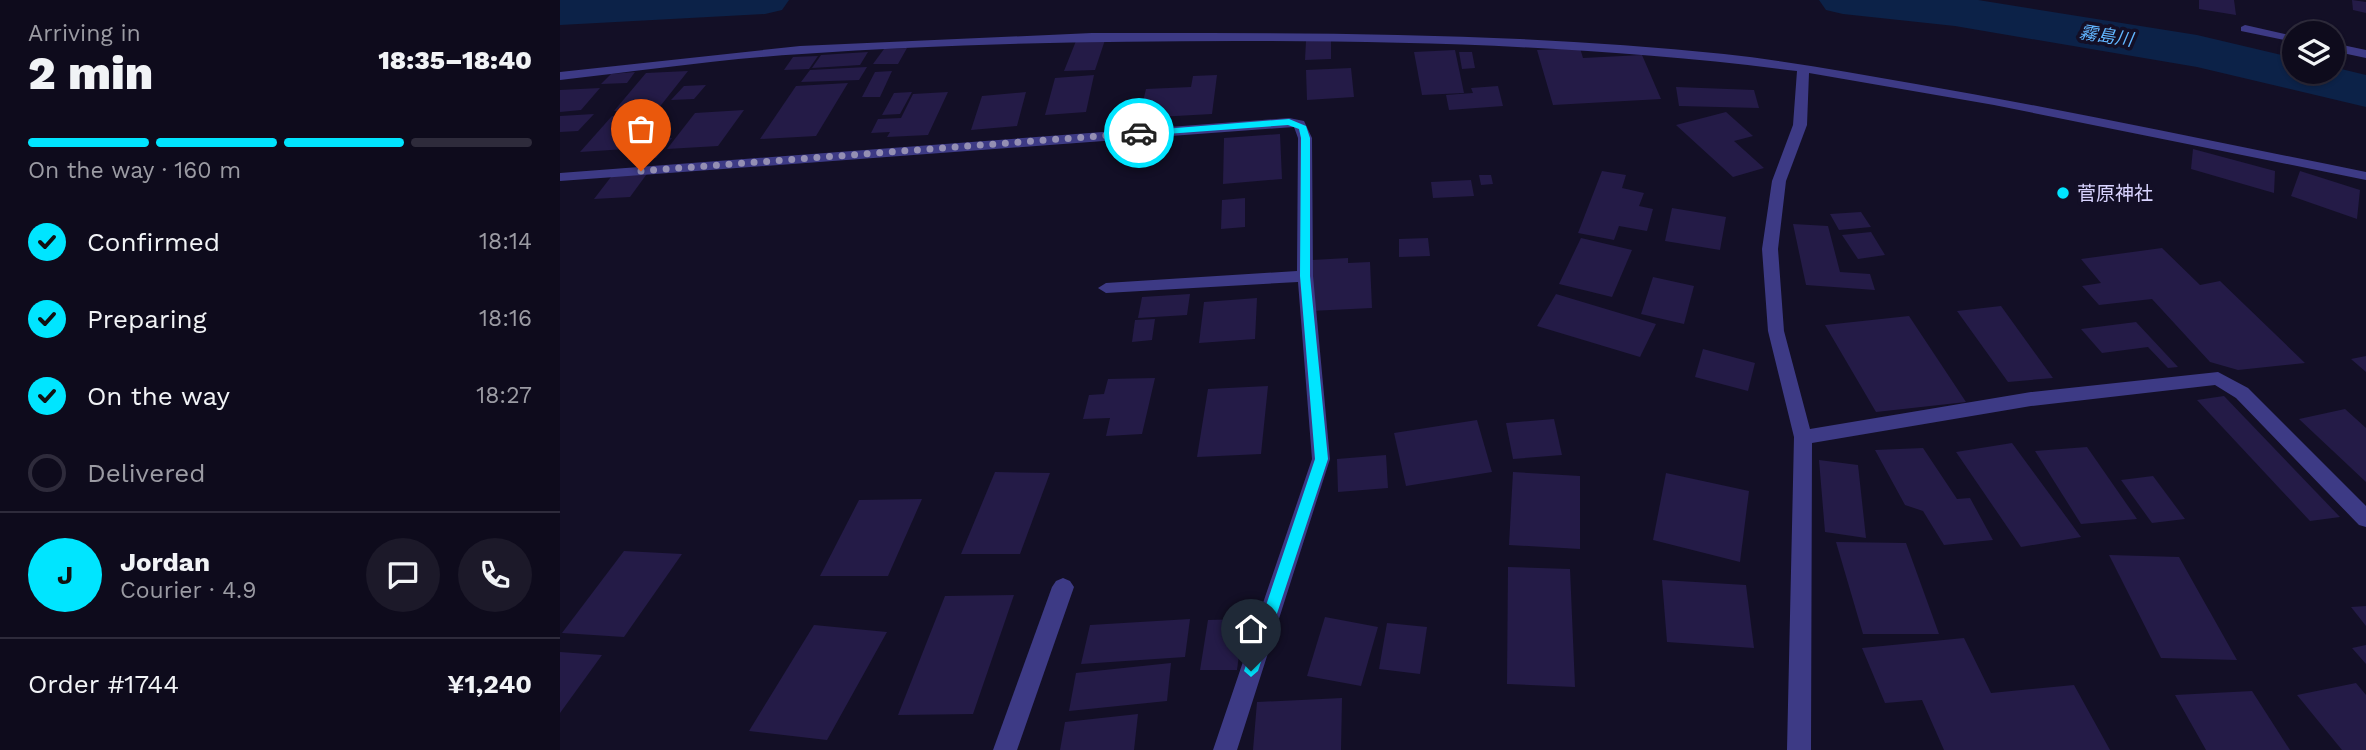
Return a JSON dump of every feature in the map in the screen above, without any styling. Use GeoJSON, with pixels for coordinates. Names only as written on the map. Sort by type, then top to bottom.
{"type":"FeatureCollection","features":[{"type":"Feature","properties":{"kind":"street"},"geometry":{"type":"LineString","coordinates":[[2245,29],[2282,37]]}},
{"type":"Feature","properties":{"kind":"street"},"geometry":{"type":"LineString","coordinates":[[560,76],[800,50],[1092,37],[1392,37],[1538,42],[1725,58],[1803,68],[2007,103],[2366,176]]}},
{"type":"Feature","properties":{"kind":"street"},"geometry":{"type":"LineString","coordinates":[[2345,50],[2366,54]]}},
{"type":"Feature","properties":{"kind":"street"},"geometry":{"type":"LineString","coordinates":[[1798,750],[1803,437],[1776,331],[1770,248],[1779,181],[1800,125],[1803,68]]}},
{"type":"Feature","properties":{"kind":"street"},"geometry":{"type":"LineString","coordinates":[[560,177],[1289,122],[1303,128],[1305,276],[1321,459],[1225,750]]}},
{"type":"Feature","properties":{"kind":"street"},"geometry":{"type":"LineString","coordinates":[[1106,288],[1305,276]]}},
{"type":"Feature","properties":{"kind":"street"},"geometry":{"type":"LineString","coordinates":[[1803,437],[2031,399],[2218,379],[2242,393],[2366,519]]}},
{"type":"Feature","properties":{"kind":"street"},"geometry":{"type":"LineString","coordinates":[[1005,750],[1063,587]]}},
{"type":"Feature","properties":{"kind":"building"},"geometry":{"type":"Polygon","coordinates":[[[2199,0],[2234,0],[2236,15],[2199,9],[2199,0]]]}},
{"type":"Feature","properties":{"kind":"building"},"geometry":{"type":"Polygon","coordinates":[[[2352,0],[2366,2],[2366,13],[2353,10],[2352,0]]]}},
{"type":"Feature","properties":{"kind":"building"},"geometry":{"type":"Polygon","coordinates":[[[1105,40],[1095,70],[1064,71],[1076,41],[1105,40]]]}},
{"type":"Feature","properties":{"kind":"building"},"geometry":{"type":"Polygon","coordinates":[[[1331,40],[1331,59],[1305,60],[1306,41],[1331,40]]]}},
{"type":"Feature","properties":{"kind":"building"},"geometry":{"type":"Polygon","coordinates":[[[907,48],[898,64],[873,64],[884,49],[907,48]]]}},
{"type":"Feature","properties":{"kind":"building"},"geometry":{"type":"Polygon","coordinates":[[[1580,48],[1583,58],[1642,55],[1661,99],[1553,105],[1537,50],[1580,48]]]}},
{"type":"Feature","properties":{"kind":"building"},"geometry":{"type":"Polygon","coordinates":[[[1455,50],[1464,93],[1422,95],[1414,52],[1455,50]]]}},
{"type":"Feature","properties":{"kind":"building"},"geometry":{"type":"Polygon","coordinates":[[[868,52],[860,65],[812,68],[821,55],[868,52]]]}},
{"type":"Feature","properties":{"kind":"building"},"geometry":{"type":"Polygon","coordinates":[[[1459,52],[1472,52],[1475,68],[1462,69],[1459,52]]]}},
{"type":"Feature","properties":{"kind":"building"},"geometry":{"type":"Polygon","coordinates":[[[818,56],[809,69],[784,70],[793,57],[818,56]]]}},
{"type":"Feature","properties":{"kind":"building"},"geometry":{"type":"Polygon","coordinates":[[[867,67],[859,80],[801,82],[810,70],[867,67]]]}},
{"type":"Feature","properties":{"kind":"building"},"geometry":{"type":"Polygon","coordinates":[[[1351,68],[1354,97],[1307,100],[1306,70],[1351,68]]]}},
{"type":"Feature","properties":{"kind":"building"},"geometry":{"type":"Polygon","coordinates":[[[688,71],[658,109],[614,111],[646,73],[688,71]]]}},
{"type":"Feature","properties":{"kind":"building"},"geometry":{"type":"Polygon","coordinates":[[[892,71],[880,97],[862,97],[875,72],[892,71]]]}},
{"type":"Feature","properties":{"kind":"building"},"geometry":{"type":"Polygon","coordinates":[[[635,72],[627,83],[601,84],[611,74],[635,72]]]}},
{"type":"Feature","properties":{"kind":"building"},"geometry":{"type":"Polygon","coordinates":[[[1094,75],[1086,112],[1045,115],[1055,78],[1094,75]]]}},
{"type":"Feature","properties":{"kind":"building"},"geometry":{"type":"Polygon","coordinates":[[[1217,75],[1212,114],[1139,118],[1146,89],[1191,87],[1193,76],[1217,75]]]}},
{"type":"Feature","properties":{"kind":"building"},"geometry":{"type":"Polygon","coordinates":[[[848,83],[816,136],[760,139],[796,86],[848,83]]]}},
{"type":"Feature","properties":{"kind":"building"},"geometry":{"type":"Polygon","coordinates":[[[706,85],[694,99],[671,100],[684,86],[706,85]]]}},
{"type":"Feature","properties":{"kind":"building"},"geometry":{"type":"Polygon","coordinates":[[[1498,86],[1503,106],[1449,110],[1446,95],[1473,93],[1471,88],[1498,86]]]}},
{"type":"Feature","properties":{"kind":"building"},"geometry":{"type":"Polygon","coordinates":[[[1676,87],[1754,90],[1759,108],[1679,106],[1676,87]]]}},
{"type":"Feature","properties":{"kind":"building"},"geometry":{"type":"Polygon","coordinates":[[[600,88],[581,110],[560,112],[560,90],[600,88]]]}},
{"type":"Feature","properties":{"kind":"building"},"geometry":{"type":"Polygon","coordinates":[[[912,92],[900,114],[882,115],[894,93],[912,92]]]}},
{"type":"Feature","properties":{"kind":"building"},"geometry":{"type":"Polygon","coordinates":[[[948,92],[928,135],[887,137],[890,132],[871,133],[878,119],[901,118],[913,94],[948,92]]]}},
{"type":"Feature","properties":{"kind":"building"},"geometry":{"type":"Polygon","coordinates":[[[1026,92],[1017,126],[971,130],[982,96],[1026,92]]]}},
{"type":"Feature","properties":{"kind":"building"},"geometry":{"type":"Polygon","coordinates":[[[744,110],[718,146],[667,149],[695,113],[744,110]]]}},
{"type":"Feature","properties":{"kind":"building"},"geometry":{"type":"Polygon","coordinates":[[[1726,112],[1753,136],[1734,141],[1764,168],[1733,177],[1676,125],[1726,112]]]}},
{"type":"Feature","properties":{"kind":"building"},"geometry":{"type":"Polygon","coordinates":[[[656,113],[626,149],[580,152],[612,116],[656,113]]]}},
{"type":"Feature","properties":{"kind":"building"},"geometry":{"type":"Polygon","coordinates":[[[594,114],[578,131],[560,132],[560,116],[594,114]]]}},
{"type":"Feature","properties":{"kind":"building"},"geometry":{"type":"Polygon","coordinates":[[[1280,134],[1282,179],[1223,184],[1224,138],[1280,134]]]}},
{"type":"Feature","properties":{"kind":"building"},"geometry":{"type":"Polygon","coordinates":[[[672,138],[656,158],[627,160],[645,139],[672,138]]]}},
{"type":"Feature","properties":{"kind":"building"},"geometry":{"type":"Polygon","coordinates":[[[2193,149],[2275,171],[2274,193],[2191,169],[2193,149]]]}},
{"type":"Feature","properties":{"kind":"building"},"geometry":{"type":"Polygon","coordinates":[[[649,171],[630,197],[594,199],[614,173],[649,171]]]}},
{"type":"Feature","properties":{"kind":"building"},"geometry":{"type":"Polygon","coordinates":[[[1602,171],[1626,175],[1622,188],[1644,193],[1639,206],[1653,209],[1647,231],[1619,226],[1614,240],[1578,233],[1602,171]]]}},
{"type":"Feature","properties":{"kind":"building"},"geometry":{"type":"Polygon","coordinates":[[[2300,171],[2360,190],[2357,219],[2291,196],[2300,171]]]}},
{"type":"Feature","properties":{"kind":"building"},"geometry":{"type":"Polygon","coordinates":[[[1479,175],[1491,175],[1493,184],[1481,185],[1479,175]]]}},
{"type":"Feature","properties":{"kind":"building"},"geometry":{"type":"Polygon","coordinates":[[[1471,180],[1474,196],[1433,198],[1431,182],[1471,180]]]}},
{"type":"Feature","properties":{"kind":"building"},"geometry":{"type":"Polygon","coordinates":[[[1245,198],[1245,227],[1221,229],[1222,200],[1245,198]]]}},
{"type":"Feature","properties":{"kind":"building"},"geometry":{"type":"Polygon","coordinates":[[[1672,208],[1726,217],[1720,250],[1665,241],[1672,208]]]}},
{"type":"Feature","properties":{"kind":"building"},"geometry":{"type":"Polygon","coordinates":[[[1861,212],[1871,227],[1839,230],[1830,214],[1861,212]]]}},
{"type":"Feature","properties":{"kind":"building"},"geometry":{"type":"Polygon","coordinates":[[[1793,224],[1828,226],[1840,272],[1870,274],[1875,290],[1806,285],[1793,224]]]}},
{"type":"Feature","properties":{"kind":"building"},"geometry":{"type":"Polygon","coordinates":[[[1871,232],[1885,255],[1858,259],[1842,235],[1871,232]]]}},
{"type":"Feature","properties":{"kind":"building"},"geometry":{"type":"Polygon","coordinates":[[[1428,238],[1430,256],[1399,257],[1399,239],[1428,238]]]}},
{"type":"Feature","properties":{"kind":"building"},"geometry":{"type":"Polygon","coordinates":[[[1581,238],[1632,250],[1612,297],[1559,284],[1581,238]]]}},
{"type":"Feature","properties":{"kind":"building"},"geometry":{"type":"Polygon","coordinates":[[[2162,248],[2200,285],[2220,281],[2305,363],[2238,370],[2210,362],[2152,299],[2099,305],[2082,286],[2101,283],[2081,259],[2162,248]]]}},
{"type":"Feature","properties":{"kind":"building"},"geometry":{"type":"Polygon","coordinates":[[[1348,258],[1348,263],[1370,262],[1372,308],[1310,311],[1312,260],[1348,258]]]}},
{"type":"Feature","properties":{"kind":"building"},"geometry":{"type":"Polygon","coordinates":[[[1653,277],[1694,286],[1684,324],[1641,314],[1653,277]]]}},
{"type":"Feature","properties":{"kind":"building"},"geometry":{"type":"Polygon","coordinates":[[[1190,294],[1187,315],[1138,318],[1142,297],[1190,294]]]}},
{"type":"Feature","properties":{"kind":"building"},"geometry":{"type":"Polygon","coordinates":[[[1556,294],[1656,324],[1640,357],[1537,326],[1556,294]]]}},
{"type":"Feature","properties":{"kind":"building"},"geometry":{"type":"Polygon","coordinates":[[[1257,298],[1255,339],[1199,343],[1204,302],[1257,298]]]}},
{"type":"Feature","properties":{"kind":"building"},"geometry":{"type":"Polygon","coordinates":[[[2001,306],[2053,378],[2008,382],[1957,311],[2001,306]]]}},
{"type":"Feature","properties":{"kind":"building"},"geometry":{"type":"Polygon","coordinates":[[[1909,316],[1966,402],[1876,412],[1825,325],[1909,316]]]}},
{"type":"Feature","properties":{"kind":"building"},"geometry":{"type":"Polygon","coordinates":[[[1155,319],[1152,340],[1132,342],[1135,320],[1155,319]]]}},
{"type":"Feature","properties":{"kind":"building"},"geometry":{"type":"Polygon","coordinates":[[[2136,322],[2178,367],[2168,368],[2148,347],[2102,353],[2081,329],[2136,322]]]}},
{"type":"Feature","properties":{"kind":"building"},"geometry":{"type":"Polygon","coordinates":[[[1703,349],[1755,363],[1748,391],[1695,377],[1703,349]]]}},
{"type":"Feature","properties":{"kind":"building"},"geometry":{"type":"Polygon","coordinates":[[[2366,356],[2366,372],[2351,359],[2366,356]]]}},
{"type":"Feature","properties":{"kind":"building"},"geometry":{"type":"Polygon","coordinates":[[[1155,378],[1142,434],[1106,436],[1110,418],[1083,419],[1089,395],[1104,394],[1108,379],[1155,378]]]}},
{"type":"Feature","properties":{"kind":"building"},"geometry":{"type":"Polygon","coordinates":[[[1268,386],[1261,454],[1197,457],[1208,389],[1268,386]]]}},
{"type":"Feature","properties":{"kind":"building"},"geometry":{"type":"Polygon","coordinates":[[[2224,396],[2340,517],[2310,521],[2197,400],[2224,396]]]}},
{"type":"Feature","properties":{"kind":"building"},"geometry":{"type":"Polygon","coordinates":[[[2345,409],[2366,428],[2366,482],[2299,419],[2345,409]]]}},
{"type":"Feature","properties":{"kind":"building"},"geometry":{"type":"Polygon","coordinates":[[[1554,419],[1562,455],[1513,459],[1506,423],[1554,419]]]}},
{"type":"Feature","properties":{"kind":"building"},"geometry":{"type":"Polygon","coordinates":[[[1477,420],[1492,472],[1406,486],[1394,433],[1477,420]]]}},
{"type":"Feature","properties":{"kind":"building"},"geometry":{"type":"Polygon","coordinates":[[[2012,443],[2081,537],[2021,547],[1956,452],[2012,443]]]}},
{"type":"Feature","properties":{"kind":"building"},"geometry":{"type":"Polygon","coordinates":[[[2087,447],[2137,519],[2081,524],[2035,451],[2087,447]]]}},
{"type":"Feature","properties":{"kind":"building"},"geometry":{"type":"Polygon","coordinates":[[[1923,448],[1957,499],[1970,498],[1993,540],[1944,545],[1923,511],[1905,505],[1875,450],[1923,448]]]}},
{"type":"Feature","properties":{"kind":"building"},"geometry":{"type":"Polygon","coordinates":[[[1386,455],[1388,488],[1338,492],[1337,459],[1386,455]]]}},
{"type":"Feature","properties":{"kind":"building"},"geometry":{"type":"Polygon","coordinates":[[[1819,460],[1858,465],[1866,538],[1825,532],[1819,460]]]}},
{"type":"Feature","properties":{"kind":"building"},"geometry":{"type":"Polygon","coordinates":[[[995,472],[1050,473],[1020,554],[961,554],[995,472]]]}},
{"type":"Feature","properties":{"kind":"building"},"geometry":{"type":"Polygon","coordinates":[[[1513,472],[1580,476],[1580,549],[1509,545],[1513,472]]]}},
{"type":"Feature","properties":{"kind":"building"},"geometry":{"type":"Polygon","coordinates":[[[1666,473],[1749,491],[1740,562],[1653,540],[1666,473]]]}},
{"type":"Feature","properties":{"kind":"building"},"geometry":{"type":"Polygon","coordinates":[[[2153,476],[2185,519],[2152,523],[2121,480],[2153,476]]]}},
{"type":"Feature","properties":{"kind":"building"},"geometry":{"type":"Polygon","coordinates":[[[922,499],[888,576],[820,576],[859,500],[922,499]]]}},
{"type":"Feature","properties":{"kind":"building"},"geometry":{"type":"Polygon","coordinates":[[[1836,542],[1906,543],[1939,634],[1863,634],[1836,542]]]}},
{"type":"Feature","properties":{"kind":"building"},"geometry":{"type":"Polygon","coordinates":[[[624,551],[682,554],[624,637],[562,633],[624,551]]]}},
{"type":"Feature","properties":{"kind":"building"},"geometry":{"type":"Polygon","coordinates":[[[2109,555],[2179,557],[2237,660],[2161,658],[2109,555]]]}},
{"type":"Feature","properties":{"kind":"building"},"geometry":{"type":"Polygon","coordinates":[[[1508,567],[1570,569],[1575,687],[1507,684],[1508,567]]]}},
{"type":"Feature","properties":{"kind":"building"},"geometry":{"type":"Polygon","coordinates":[[[1662,580],[1746,585],[1754,648],[1667,642],[1662,580]]]}},
{"type":"Feature","properties":{"kind":"building"},"geometry":{"type":"Polygon","coordinates":[[[1014,595],[973,714],[898,715],[945,596],[1014,595]]]}},
{"type":"Feature","properties":{"kind":"building"},"geometry":{"type":"Polygon","coordinates":[[[2366,606],[2366,626],[2351,607],[2366,606]]]}},
{"type":"Feature","properties":{"kind":"building"},"geometry":{"type":"Polygon","coordinates":[[[1325,617],[1378,627],[1361,686],[1307,676],[1325,617]]]}},
{"type":"Feature","properties":{"kind":"building"},"geometry":{"type":"Polygon","coordinates":[[[1190,619],[1185,657],[1081,664],[1090,625],[1190,619]]]}},
{"type":"Feature","properties":{"kind":"building"},"geometry":{"type":"Polygon","coordinates":[[[1244,619],[1237,670],[1200,670],[1208,620],[1244,619]]]}},
{"type":"Feature","properties":{"kind":"building"},"geometry":{"type":"Polygon","coordinates":[[[1387,623],[1427,627],[1420,674],[1379,669],[1387,623]]]}},
{"type":"Feature","properties":{"kind":"building"},"geometry":{"type":"Polygon","coordinates":[[[814,625],[887,632],[827,740],[749,731],[814,625]]]}},
{"type":"Feature","properties":{"kind":"building"},"geometry":{"type":"Polygon","coordinates":[[[1964,638],[1991,693],[2074,685],[2110,750],[1944,750],[1922,700],[1885,703],[1862,648],[1964,638]]]}},
{"type":"Feature","properties":{"kind":"building"},"geometry":{"type":"Polygon","coordinates":[[[2366,645],[2366,664],[2352,648],[2366,645]]]}},
{"type":"Feature","properties":{"kind":"building"},"geometry":{"type":"Polygon","coordinates":[[[560,652],[602,655],[560,713],[560,652]]]}},
{"type":"Feature","properties":{"kind":"building"},"geometry":{"type":"Polygon","coordinates":[[[1171,663],[1167,701],[1069,711],[1076,673],[1171,663]]]}},
{"type":"Feature","properties":{"kind":"building"},"geometry":{"type":"Polygon","coordinates":[[[2356,683],[2366,695],[2366,750],[2342,750],[2297,695],[2356,683]]]}},
{"type":"Feature","properties":{"kind":"building"},"geometry":{"type":"Polygon","coordinates":[[[2252,691],[2290,750],[2206,750],[2175,695],[2252,691]]]}},
{"type":"Feature","properties":{"kind":"building"},"geometry":{"type":"Polygon","coordinates":[[[1342,698],[1341,750],[1253,750],[1257,702],[1342,698]]]}},
{"type":"Feature","properties":{"kind":"building"},"geometry":{"type":"Polygon","coordinates":[[[1138,714],[1134,750],[1060,750],[1065,722],[1138,714]]]}},
{"type":"Feature","properties":{"kind":"waterway","name":"霧島川"},"geometry":{"type":"LineString","coordinates":[[560,10],[765,0]]}},
{"type":"Feature","properties":{"kind":"waterway","name":"霧島川"},"geometry":{"type":"LineString","coordinates":[[1843,0],[1955,11],[2197,51],[2366,91]]}},
{"type":"Feature","properties":{"kind":"way so far"},"geometry":{"type":"LineString","coordinates":[[641,171],[1139,133]]}},
{"type":"Feature","properties":{"kind":"place","name":"菅原神社"},"geometry":{"type":"Point","coordinates":[2063,193]}},
{"type":"Feature","properties":{"kind":"route"},"geometry":{"type":"LineString","coordinates":[[1139,133],[1289,122],[1299,124],[1303,128],[1305,276],[1321,459],[1251,671]]}}]}
